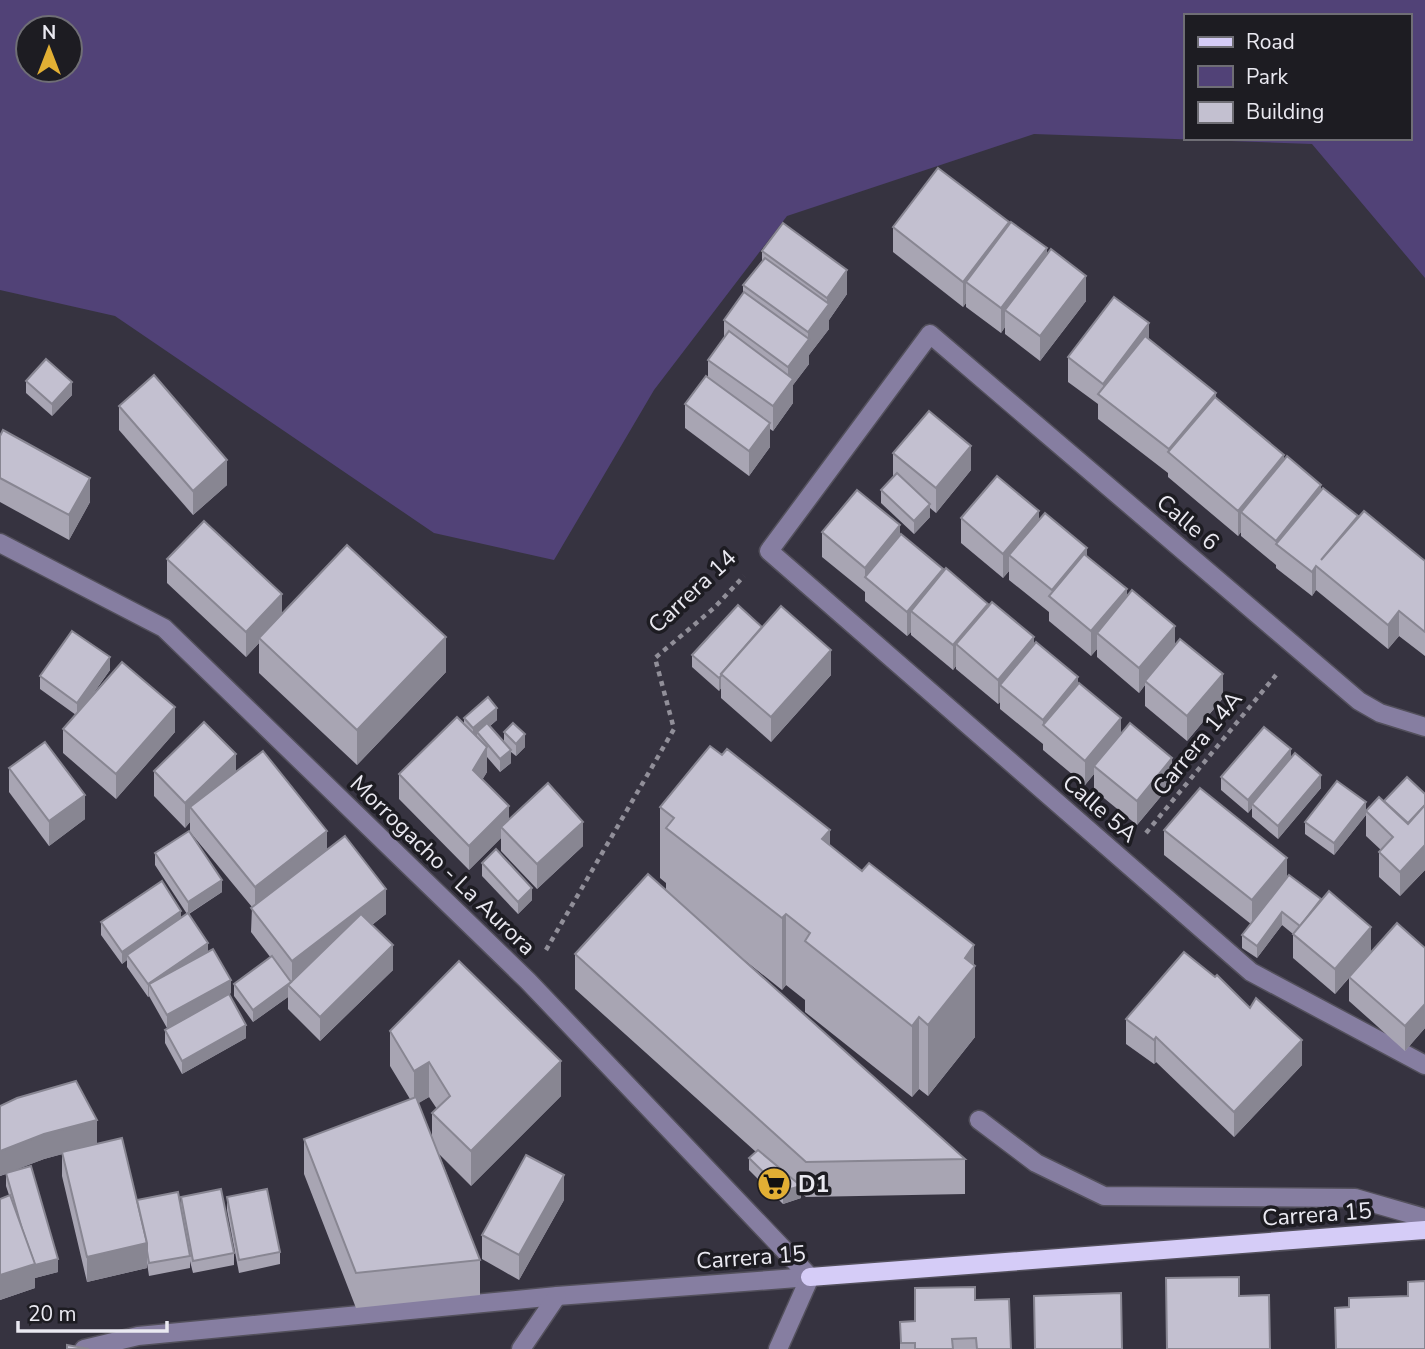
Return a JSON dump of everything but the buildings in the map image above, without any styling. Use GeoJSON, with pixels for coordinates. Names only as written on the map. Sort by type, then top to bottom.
{"type":"FeatureCollection","features":[{"type":"Feature","properties":{"kind":"main road","name":"Carrera 15"},"geometry":{"type":"LineString","coordinates":[[810,1277],[1425,1230]]}},
{"type":"Feature","properties":{"kind":"street","name":"Carrera 14"},"geometry":{"type":"LineString","coordinates":[[769,551],[930,334]]}},
{"type":"Feature","properties":{"kind":"street","name":"Calle 6"},"geometry":{"type":"LineString","coordinates":[[930,334],[1359,701],[1380,713],[1425,727]]}},
{"type":"Feature","properties":{"kind":"street","name":"Morrogacho - La Aurora"},"geometry":{"type":"LineString","coordinates":[[0,543],[164,628],[528,981],[810,1277]]}},
{"type":"Feature","properties":{"kind":"street","name":"Calle 5A"},"geometry":{"type":"LineString","coordinates":[[769,551],[1251,972],[1425,1065]]}},
{"type":"Feature","properties":{"kind":"street"},"geometry":{"type":"LineString","coordinates":[[979,1120],[1036,1163],[1104,1196],[1355,1198],[1425,1218]]}},
{"type":"Feature","properties":{"kind":"street","name":"Carrera 15"},"geometry":{"type":"LineString","coordinates":[[83,1349],[138,1336],[557,1296],[810,1277]]}},
{"type":"Feature","properties":{"kind":"street"},"geometry":{"type":"LineString","coordinates":[[778,1349],[810,1277]]}},
{"type":"Feature","properties":{"kind":"street"},"geometry":{"type":"LineString","coordinates":[[521,1349],[557,1296]]}},
{"type":"Feature","properties":{"kind":"path","name":"Carrera 14"},"geometry":{"type":"LineString","coordinates":[[528,981],[674,729],[655,658],[714,608],[769,551]]}},
{"type":"Feature","properties":{"kind":"path","name":"Carrera 14A"},"geometry":{"type":"LineString","coordinates":[[1124,861],[1298,648]]}},
{"type":"Feature","properties":{"kind":"green space"},"geometry":{"type":"Polygon","coordinates":[[[0,0],[1425,0],[1425,278],[1312,144],[1201,140],[1411,140],[1411,14],[1184,14],[1184,139],[1034,134],[787,216],[654,390],[554,560],[434,533],[115,316],[0,290],[0,0]]]}},
{"type":"Feature","properties":{"kind":"place","name":"D1"},"geometry":{"type":"Point","coordinates":[774,1184]}}]}
